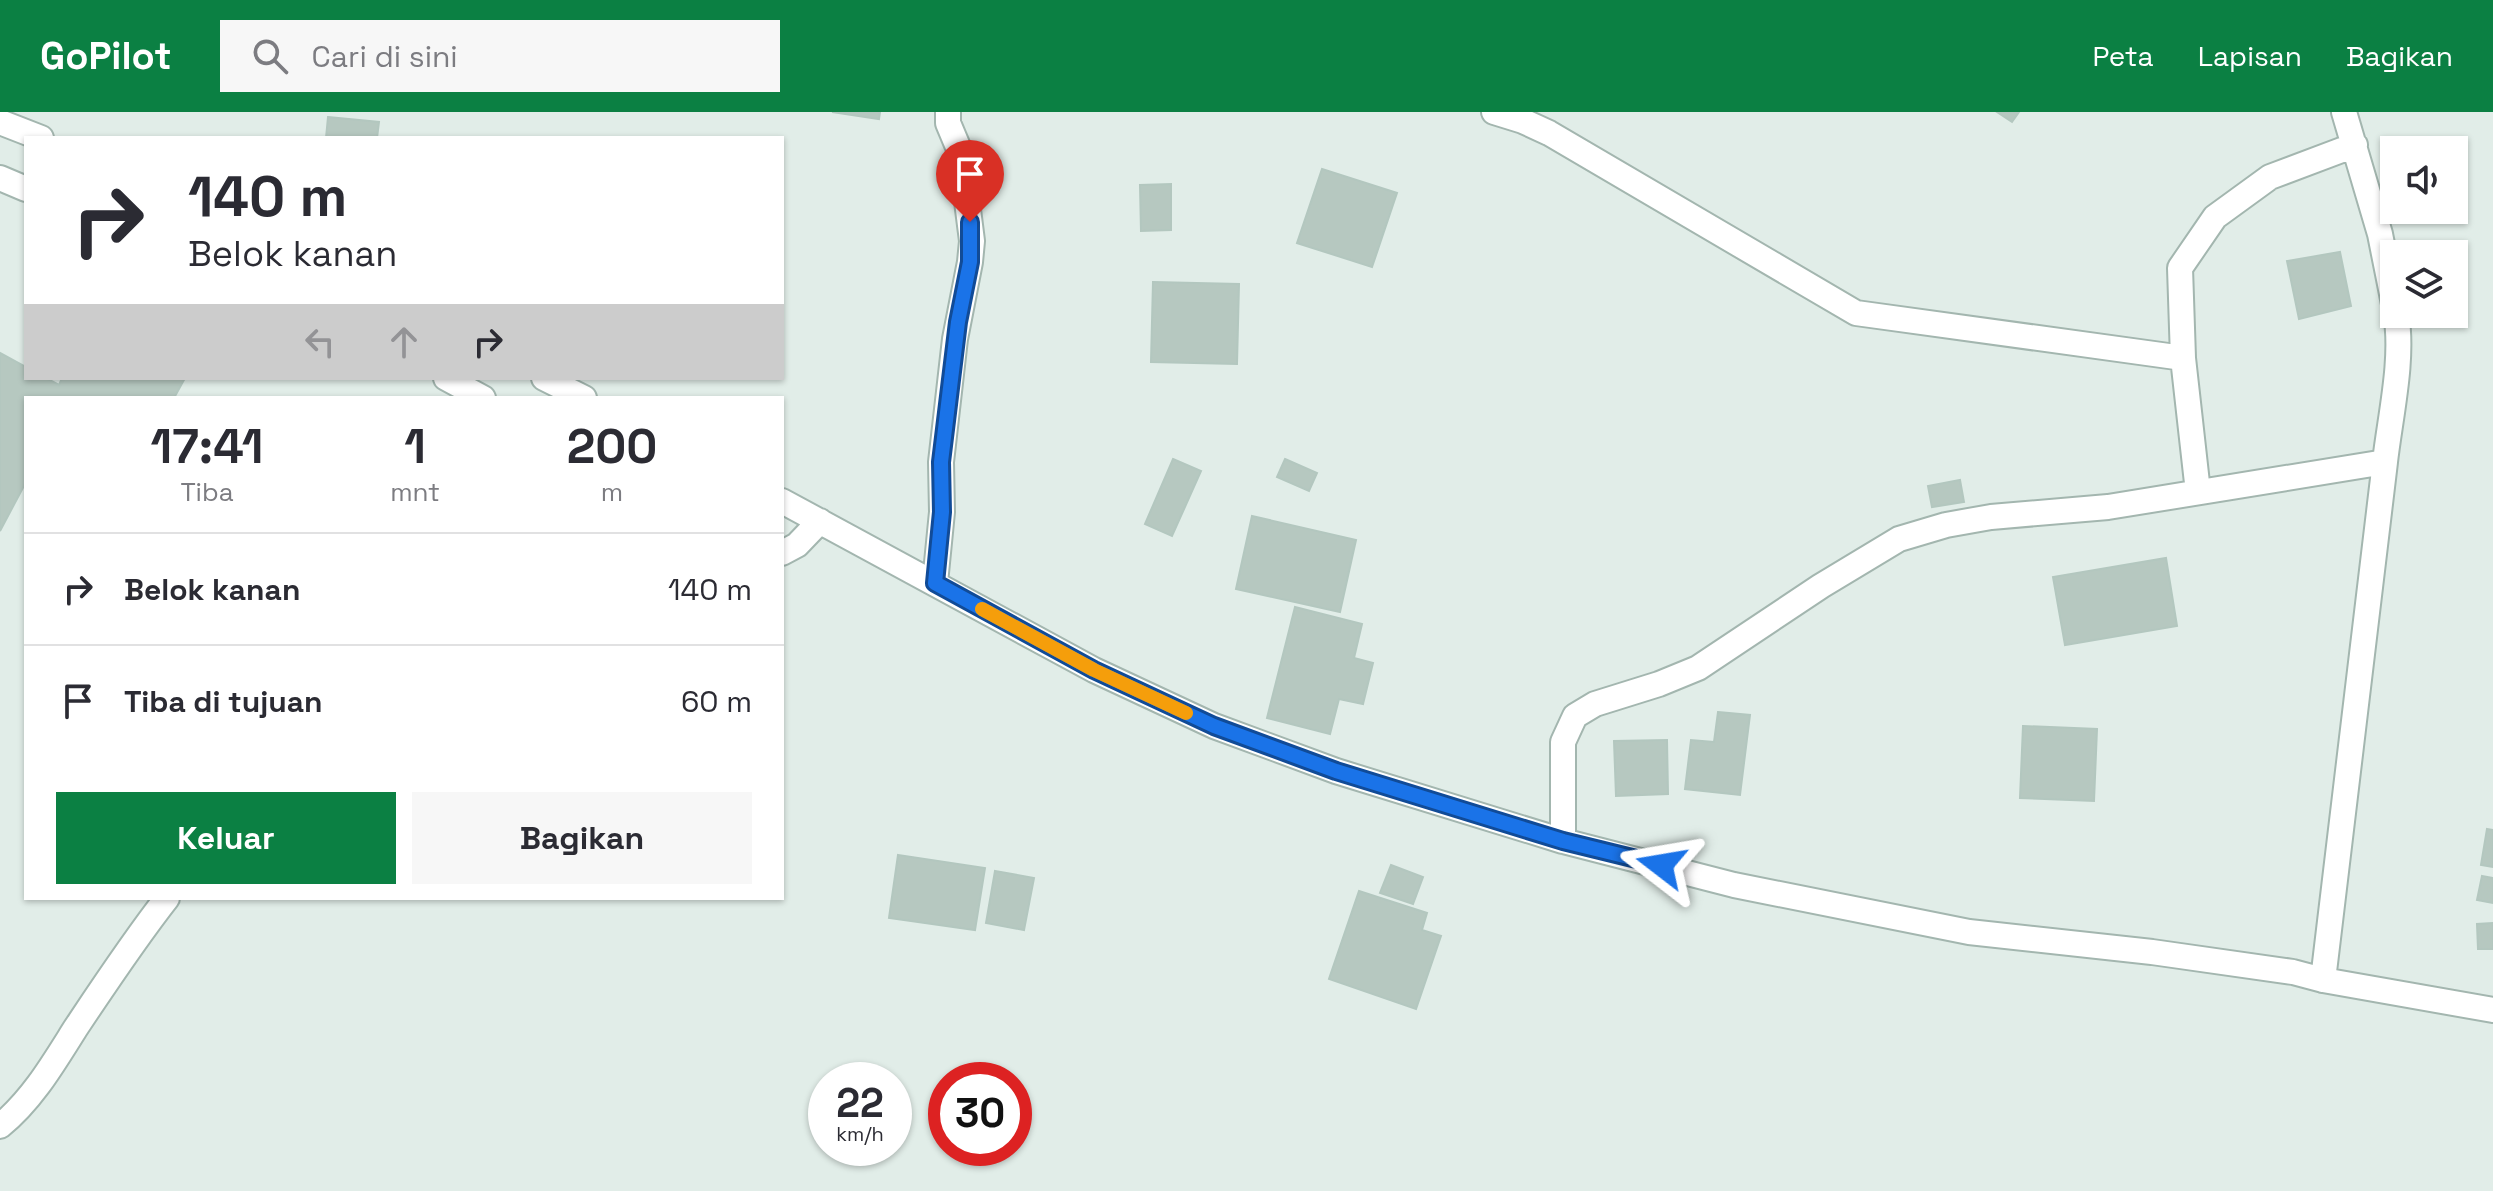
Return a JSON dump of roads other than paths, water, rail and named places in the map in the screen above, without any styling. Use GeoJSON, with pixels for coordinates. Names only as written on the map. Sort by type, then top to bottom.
{"type":"FeatureCollection","features":[{"type":"Feature","properties":{"kind":"street"},"geometry":{"type":"LineString","coordinates":[[935,583],[942,512],[941,462],[957,327],[972,241],[961,154],[948,123],[948,112]]}},
{"type":"Feature","properties":{"kind":"street"},"geometry":{"type":"LineString","coordinates":[[1494,112],[1549,133],[1856,313],[2183,358]]}},
{"type":"Feature","properties":{"kind":"street"},"geometry":{"type":"LineString","coordinates":[[2344,112],[2381,240]]}},
{"type":"Feature","properties":{"kind":"street"},"geometry":{"type":"LineString","coordinates":[[0,122],[36,136]]}},
{"type":"Feature","properties":{"kind":"street"},"geometry":{"type":"LineString","coordinates":[[2198,492],[2183,358],[2180,268],[2215,217],[2270,177],[2355,145]]}},
{"type":"Feature","properties":{"kind":"street"},"geometry":{"type":"LineString","coordinates":[[0,178],[24,188]]}},
{"type":"Feature","properties":{"kind":"street"},"geometry":{"type":"LineString","coordinates":[[2323,980],[2389,424],[2396,397],[2398,328]]}},
{"type":"Feature","properties":{"kind":"street"},"geometry":{"type":"LineString","coordinates":[[450,380],[479,396]]}},
{"type":"Feature","properties":{"kind":"street"},"geometry":{"type":"LineString","coordinates":[[548,380],[580,396]]}},
{"type":"Feature","properties":{"kind":"street"},"geometry":{"type":"LineString","coordinates":[[1563,841],[1563,742],[1575,716],[1584,709],[1698,668],[1874,553],[1921,531],[1991,517],[2108,507],[2385,462]]}},
{"type":"Feature","properties":{"kind":"street"},"geometry":{"type":"LineString","coordinates":[[784,502],[1094,670],[1214,726],[1336,771],[1563,841],[1734,885],[1969,932],[2152,952],[2293,972],[2493,1010]]}},
{"type":"Feature","properties":{"kind":"street"},"geometry":{"type":"LineString","coordinates":[[784,552],[797,545],[820,521]]}},
{"type":"Feature","properties":{"kind":"street"},"geometry":{"type":"LineString","coordinates":[[0,1126],[46,1075],[119,962],[166,900]]}}]}
